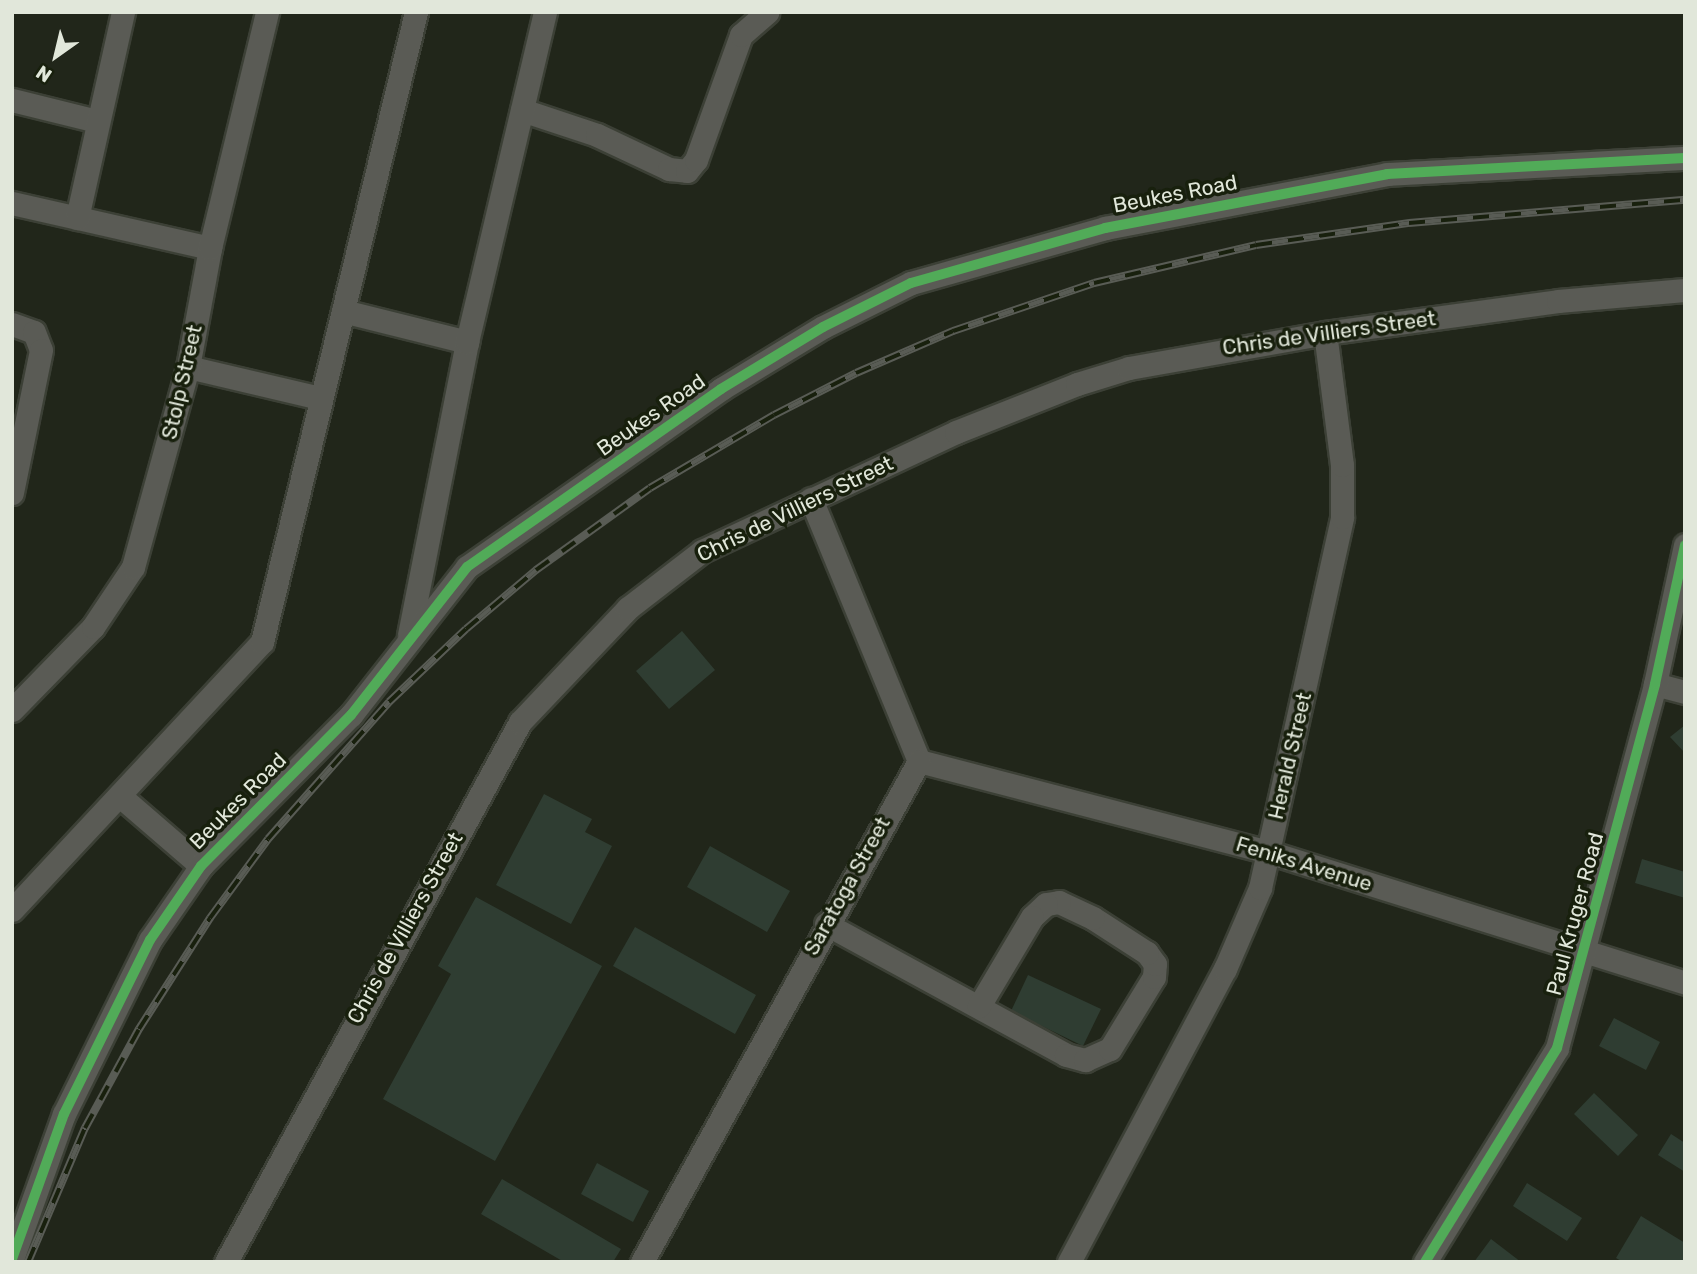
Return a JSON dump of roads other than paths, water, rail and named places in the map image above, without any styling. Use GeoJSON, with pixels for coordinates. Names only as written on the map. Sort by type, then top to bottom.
{"type":"FeatureCollection","features":[{"type":"Feature","properties":{"kind":"street"},"geometry":{"type":"LineString","coordinates":[[76,218],[123,12]]}},
{"type":"Feature","properties":{"kind":"street","name":"Stolp Street"},"geometry":{"type":"LineString","coordinates":[[12,710],[93,627],[133,567],[188,367],[210,248],[267,12]]}},
{"type":"Feature","properties":{"kind":"street"},"geometry":{"type":"LineString","coordinates":[[12,910],[262,642],[416,12]]}},
{"type":"Feature","properties":{"kind":"street"},"geometry":{"type":"LineString","coordinates":[[408,643],[467,342],[545,12]]}},
{"type":"Feature","properties":{"kind":"street"},"geometry":{"type":"LineString","coordinates":[[522,110],[597,135],[669,169],[687,171],[696,160],[741,24],[767,12]]}},
{"type":"Feature","properties":{"kind":"street"},"geometry":{"type":"LineString","coordinates":[[12,100],[97,121]]}},
{"type":"Feature","properties":{"kind":"street","name":"Beukes Road"},"geometry":{"type":"LineString","coordinates":[[12,1259],[19,1212],[64,1114],[150,940],[201,866],[351,715],[467,567],[760,364],[911,283],[1105,228],[1331,182],[1451,169],[1685,158]]}},
{"type":"Feature","properties":{"kind":"street"},"geometry":{"type":"LineString","coordinates":[[12,203],[210,248]]}},
{"type":"Feature","properties":{"kind":"street","name":"Chris de Villiers Street"},"geometry":{"type":"LineString","coordinates":[[226,1262],[520,722],[579,656],[661,580],[702,551],[811,499],[1077,384],[1174,358],[1325,333],[1558,301],[1685,290]]}},
{"type":"Feature","properties":{"kind":"street"},"geometry":{"type":"LineString","coordinates":[[343,311],[467,342]]}},
{"type":"Feature","properties":{"kind":"street"},"geometry":{"type":"LineString","coordinates":[[12,324],[34,332],[41,350],[12,493]]}},
{"type":"Feature","properties":{"kind":"street","name":"Herald Street"},"geometry":{"type":"LineString","coordinates":[[1069,1262],[1236,947],[1253,908],[1268,852],[1342,517],[1342,465],[1325,333]]}},
{"type":"Feature","properties":{"kind":"street"},"geometry":{"type":"LineString","coordinates":[[188,367],[320,398]]}},
{"type":"Feature","properties":{"kind":"street"},"geometry":{"type":"LineString","coordinates":[[811,499],[919,761]]}},
{"type":"Feature","properties":{"kind":"street","name":"Paul Kruger Road"},"geometry":{"type":"LineString","coordinates":[[1425,1262],[1549,1065],[1586,951],[1655,684],[1685,545]]}},
{"type":"Feature","properties":{"kind":"street"},"geometry":{"type":"LineString","coordinates":[[1655,684],[1685,692]]}},
{"type":"Feature","properties":{"kind":"street","name":"Feniks Avenue"},"geometry":{"type":"LineString","coordinates":[[919,761],[1268,852],[1685,983]]}},
{"type":"Feature","properties":{"kind":"street","name":"Saratoga Street"},"geometry":{"type":"LineString","coordinates":[[642,1262],[826,924],[919,761]]}},
{"type":"Feature","properties":{"kind":"street"},"geometry":{"type":"LineString","coordinates":[[120,796],[201,866]]}},
{"type":"Feature","properties":{"kind":"street"},"geometry":{"type":"LineString","coordinates":[[826,924],[1066,1055],[1093,1058],[1110,1049],[1154,977],[1155,964],[1147,953],[1093,918],[1059,902],[1046,904],[1032,917],[979,1006]]}},
{"type":"Feature","properties":{"kind":"railway"},"geometry":{"type":"LineString","coordinates":[[28,1262],[85,1128],[139,1029],[210,918],[268,839],[389,702],[466,629],[536,570],[650,488],[774,415],[856,373],[953,331],[1094,283],[1256,245],[1409,223],[1685,200]]}}]}
